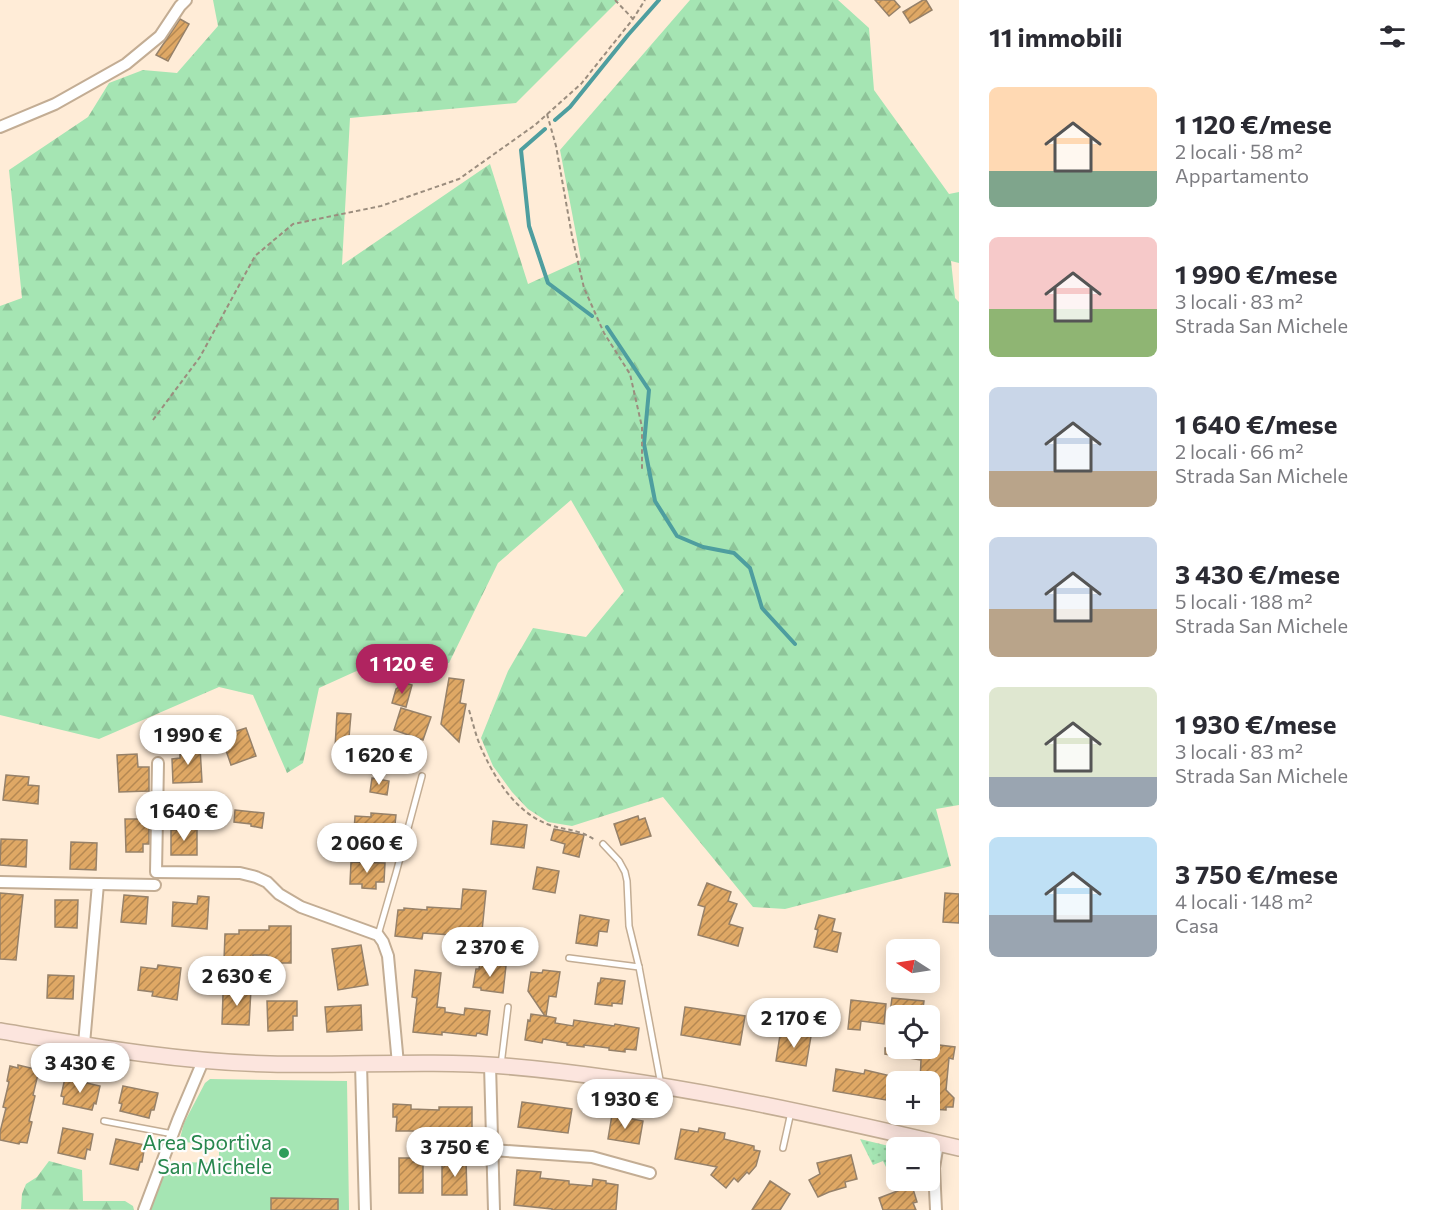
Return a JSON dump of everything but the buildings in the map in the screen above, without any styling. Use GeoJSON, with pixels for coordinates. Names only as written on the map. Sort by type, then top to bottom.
{"type":"FeatureCollection","features":[{"type":"Feature","properties":{"kind":"street"},"geometry":{"type":"LineString","coordinates":[[0,127],[55,104],[126,64],[160,36],[186,0]]}},
{"type":"Feature","properties":{"kind":"street"},"geometry":{"type":"LineString","coordinates":[[158,763],[156,872],[240,873],[256,877],[267,882],[279,894],[301,907],[378,935],[388,956],[398,1064]]}},
{"type":"Feature","properties":{"kind":"street"},"geometry":{"type":"LineString","coordinates":[[0,882],[155,885]]}},
{"type":"Feature","properties":{"kind":"street"},"geometry":{"type":"LineString","coordinates":[[84,1044],[98,884]]}},
{"type":"Feature","properties":{"kind":"street"},"geometry":{"type":"LineString","coordinates":[[0,1031],[153,1056],[203,1061],[270,1064],[495,1066],[579,1074],[732,1098],[913,1137]]}},
{"type":"Feature","properties":{"kind":"street"},"geometry":{"type":"LineString","coordinates":[[144,1210],[172,1134],[203,1061]]}},
{"type":"Feature","properties":{"kind":"street"},"geometry":{"type":"LineString","coordinates":[[362,1064],[365,1210]]}},
{"type":"Feature","properties":{"kind":"street"},"geometry":{"type":"LineString","coordinates":[[494,1210],[492,1150],[495,1066]]}},
{"type":"Feature","properties":{"kind":"street"},"geometry":{"type":"LineString","coordinates":[[940,1143],[959,1148]]}},
{"type":"Feature","properties":{"kind":"street"},"geometry":{"type":"LineString","coordinates":[[492,1150],[592,1157],[650,1173]]}},
{"type":"Feature","properties":{"kind":"street"},"geometry":{"type":"LineString","coordinates":[[935,1191],[936,1210]]}},
{"type":"Feature","properties":{"kind":"lane"},"geometry":{"type":"LineString","coordinates":[[378,935],[422,776]]}},
{"type":"Feature","properties":{"kind":"lane"},"geometry":{"type":"LineString","coordinates":[[603,844],[619,861],[625,872],[629,926],[639,967],[661,1087]]}},
{"type":"Feature","properties":{"kind":"lane"},"geometry":{"type":"LineString","coordinates":[[569,958],[639,967]]}},
{"type":"Feature","properties":{"kind":"lane"},"geometry":{"type":"LineString","coordinates":[[495,1066],[508,1007]]}},
{"type":"Feature","properties":{"kind":"lane"},"geometry":{"type":"LineString","coordinates":[[783,1148],[791,1110]]}},
{"type":"Feature","properties":{"kind":"lane"},"geometry":{"type":"LineString","coordinates":[[104,1121],[172,1134]]}},
{"type":"Feature","properties":{"kind":"path"},"geometry":{"type":"LineString","coordinates":[[615,0],[633,19]]}},
{"type":"Feature","properties":{"kind":"path"},"geometry":{"type":"LineString","coordinates":[[153,420],[200,357],[255,256],[293,224],[381,206],[459,179],[536,125],[581,84],[633,19],[645,0]]}},
{"type":"Feature","properties":{"kind":"path"},"geometry":{"type":"LineString","coordinates":[[547,114],[556,146],[584,288],[604,333],[630,375],[642,427],[642,471]]}},
{"type":"Feature","properties":{"kind":"path"},"geometry":{"type":"LineString","coordinates":[[469,710],[481,748],[496,776],[520,807],[548,824],[578,831],[603,844]]}},
{"type":"Feature","properties":{"kind":"green space"},"geometry":{"type":"Polygon","coordinates":[[[213,0],[619,0],[516,103],[350,118],[342,265],[490,164],[528,284],[581,260],[560,150],[690,0],[838,0],[869,28],[874,90],[949,194],[959,192],[959,263],[951,261],[955,298],[959,302],[959,805],[936,809],[951,866],[785,909],[753,907],[663,797],[572,826],[548,822],[528,809],[493,766],[481,738],[508,671],[533,628],[586,637],[624,591],[571,500],[498,563],[449,663],[372,664],[319,688],[303,763],[287,773],[253,695],[219,687],[99,739],[0,715],[0,306],[22,298],[9,170],[88,117],[109,83],[143,70],[177,73],[218,26],[213,0]]]}},
{"type":"Feature","properties":{"kind":"green space","name":"Area Sportiva San Michele"},"geometry":{"type":"Polygon","coordinates":[[[210,1079],[347,1081],[349,1210],[149,1210],[167,1165],[178,1162],[219,1163],[219,1144],[179,1142],[184,1123],[205,1083],[210,1079]]]}},
{"type":"Feature","properties":{"kind":"green space"},"geometry":{"type":"Polygon","coordinates":[[[860,1139],[886,1145],[886,1167],[883,1161],[873,1165],[860,1139]]]}},
{"type":"Feature","properties":{"kind":"green space"},"geometry":{"type":"Polygon","coordinates":[[[49,1161],[82,1170],[83,1201],[125,1201],[133,1206],[134,1210],[21,1209],[22,1194],[26,1184],[37,1177],[49,1161]]]}},
{"type":"Feature","properties":{"kind":"waterway"},"geometry":{"type":"LineString","coordinates":[[555,120],[570,107],[659,0]]}},
{"type":"Feature","properties":{"kind":"waterway"},"geometry":{"type":"LineString","coordinates":[[545,129],[521,150],[529,226],[548,283],[592,316]]}},
{"type":"Feature","properties":{"kind":"waterway"},"geometry":{"type":"LineString","coordinates":[[607,327],[649,390],[644,444],[655,501],[677,536],[703,547],[734,553],[750,568],[762,608],[795,644]]}},
{"type":"Feature","properties":{"kind":"place","name":"Area Sportiva San Michele"},"geometry":{"type":"Point","coordinates":[284,1153]}}]}
